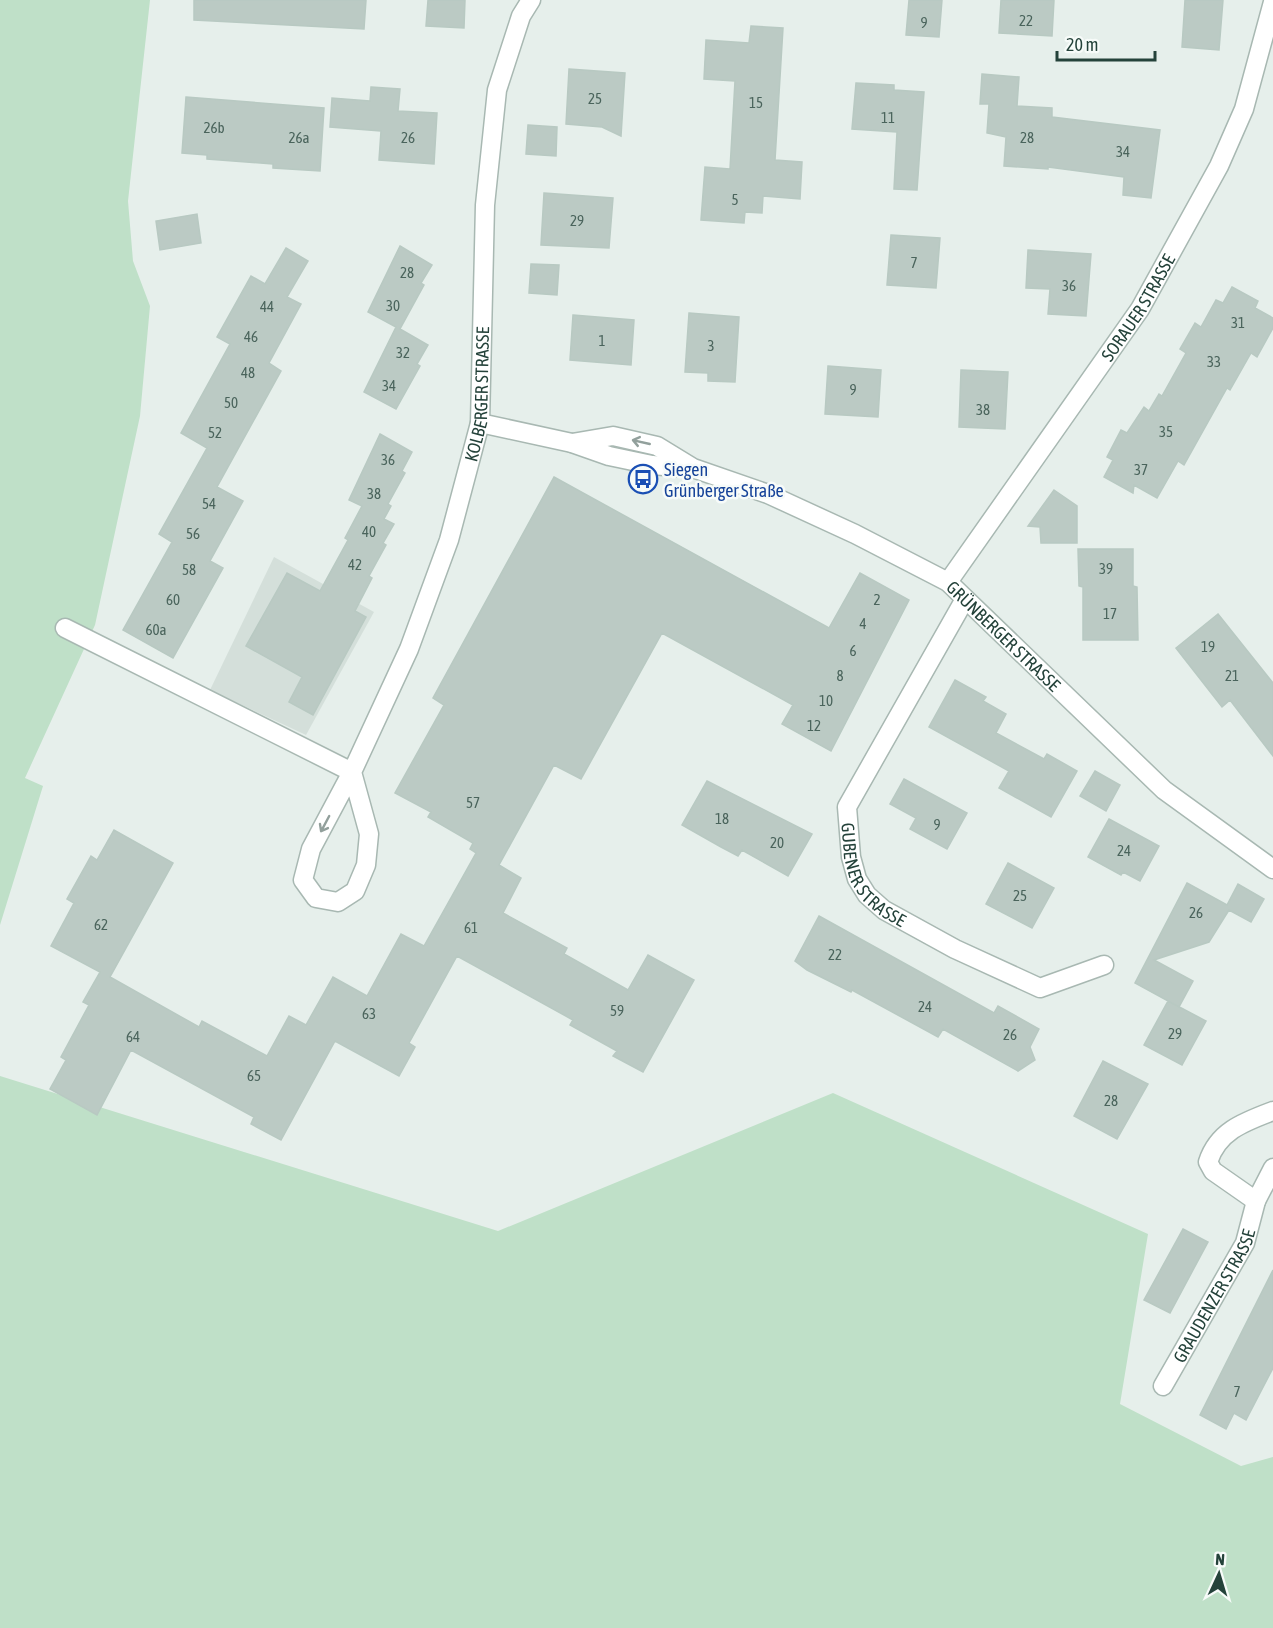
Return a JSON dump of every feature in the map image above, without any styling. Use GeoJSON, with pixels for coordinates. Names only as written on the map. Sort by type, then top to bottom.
{"type":"FeatureCollection","features":[{"type":"Feature","properties":{"kind":"street","name":"KOLBERGER STRASSE"},"geometry":{"type":"LineString","coordinates":[[352,772],[369,834],[366,865],[355,891],[338,902],[316,898],[303,880],[311,849],[352,772],[409,649],[449,540],[480,423],[485,205],[497,90],[521,16],[531,0]]}},
{"type":"Feature","properties":{"kind":"street","name":"SORAUER STRASSE"},"geometry":{"type":"LineString","coordinates":[[948,582],[1140,309],[1219,166],[1244,109],[1273,2]]}},
{"type":"Feature","properties":{"kind":"street","name":"GRÜNBERGER STRASSE"},"geometry":{"type":"LineString","coordinates":[[480,423],[572,443],[613,436],[657,446],[693,468],[768,494],[855,534],[948,582],[1164,790],[1273,869]]}},
{"type":"Feature","properties":{"kind":"street","name":"GUBENER STRASSE"},"geometry":{"type":"LineString","coordinates":[[965,599],[847,807],[851,857],[857,879],[867,895],[884,910],[955,949],[1040,988],[1104,965]]}},
{"type":"Feature","properties":{"kind":"street"},"geometry":{"type":"LineString","coordinates":[[65,628],[352,772]]}},
{"type":"Feature","properties":{"kind":"street"},"geometry":{"type":"LineString","coordinates":[[1256,1201],[1213,1171],[1208,1162],[1213,1147],[1222,1136],[1247,1121],[1273,1111]]}},
{"type":"Feature","properties":{"kind":"street","name":"GRAUDENZER STRASSE"},"geometry":{"type":"LineString","coordinates":[[1163,1386],[1245,1243],[1256,1201],[1273,1168]]}},
{"type":"Feature","properties":{"kind":"shaded area"},"geometry":{"type":"Polygon","coordinates":[[[274,557],[374,612],[306,735],[210,690],[274,557]]]}},
{"type":"Feature","properties":{"kind":"green space"},"geometry":{"type":"Polygon","coordinates":[[[0,0],[150,0],[128,201],[133,261],[150,306],[140,416],[95,625],[25,778],[43,786],[0,925],[0,0]]]}},
{"type":"Feature","properties":{"kind":"green space"},"geometry":{"type":"Polygon","coordinates":[[[0,1076],[498,1231],[833,1093],[1148,1234],[1120,1404],[1241,1466],[1273,1457],[1273,1628],[0,1628],[0,1076]]]}},
{"type":"Feature","properties":{"kind":"building"},"geometry":{"type":"Polygon","coordinates":[[[194,0],[366,0],[364,29],[194,20],[194,0]]]}},
{"type":"Feature","properties":{"kind":"building"},"geometry":{"type":"Polygon","coordinates":[[[428,0],[465,0],[464,28],[426,26],[428,0]]]}},
{"type":"Feature","properties":{"kind":"building"},"geometry":{"type":"Polygon","coordinates":[[[909,0],[942,0],[939,37],[906,35],[909,0]]]}},
{"type":"Feature","properties":{"kind":"building"},"geometry":{"type":"Polygon","coordinates":[[[1001,0],[1054,0],[1052,36],[999,33],[1001,0]]]}},
{"type":"Feature","properties":{"kind":"building"},"geometry":{"type":"Polygon","coordinates":[[[1185,0],[1223,0],[1219,50],[1182,47],[1185,0]]]}},
{"type":"Feature","properties":{"kind":"building"},"geometry":{"type":"Polygon","coordinates":[[[751,26],[783,28],[775,160],[802,162],[800,199],[763,196],[762,213],[745,212],[744,223],[701,220],[705,167],[730,169],[735,81],[704,79],[706,40],[749,43],[751,26]]]}},
{"type":"Feature","properties":{"kind":"building"},"geometry":{"type":"Polygon","coordinates":[[[569,69],[625,73],[621,136],[602,127],[566,124],[569,69]]]}},
{"type":"Feature","properties":{"kind":"building"},"geometry":{"type":"Polygon","coordinates":[[[982,74],[1019,77],[1017,106],[1052,108],[1052,117],[1160,130],[1151,198],[1123,195],[1124,177],[1048,167],[1048,169],[1004,166],[1006,137],[987,133],[989,104],[980,104],[982,74]]]}},
{"type":"Feature","properties":{"kind":"building"},"geometry":{"type":"Polygon","coordinates":[[[856,83],[894,85],[894,90],[924,92],[917,190],[894,189],[897,132],[852,129],[856,83]]]}},
{"type":"Feature","properties":{"kind":"building"},"geometry":{"type":"Polygon","coordinates":[[[371,87],[400,89],[398,111],[437,113],[434,164],[379,160],[381,131],[330,127],[332,98],[370,101],[371,87]]]}},
{"type":"Feature","properties":{"kind":"building"},"geometry":{"type":"Polygon","coordinates":[[[186,97],[324,108],[320,171],[273,168],[273,164],[207,159],[207,155],[182,153],[186,97]]]}},
{"type":"Feature","properties":{"kind":"building"},"geometry":{"type":"Polygon","coordinates":[[[528,125],[557,127],[556,156],[526,154],[528,125]]]}},
{"type":"Feature","properties":{"kind":"building"},"geometry":{"type":"Polygon","coordinates":[[[544,193],[613,198],[609,248],[541,245],[544,193]]]}},
{"type":"Feature","properties":{"kind":"building"},"geometry":{"type":"Polygon","coordinates":[[[197,214],[201,243],[160,250],[156,221],[197,214]]]}},
{"type":"Feature","properties":{"kind":"building"},"geometry":{"type":"Polygon","coordinates":[[[891,235],[940,238],[936,288],[887,285],[891,235]]]}},
{"type":"Feature","properties":{"kind":"building"},"geometry":{"type":"Polygon","coordinates":[[[400,246],[432,265],[400,329],[428,345],[417,364],[420,366],[396,409],[364,392],[396,327],[368,312],[400,246]]]}},
{"type":"Feature","properties":{"kind":"building"},"geometry":{"type":"Polygon","coordinates":[[[286,248],[308,261],[287,297],[301,304],[269,363],[281,371],[217,487],[243,501],[210,561],[223,568],[173,658],[123,630],[172,542],[159,534],[207,448],[181,433],[230,344],[217,337],[251,276],[265,284],[286,248]]]}},
{"type":"Feature","properties":{"kind":"building"},"geometry":{"type":"Polygon","coordinates":[[[1028,250],[1091,254],[1086,316],[1048,314],[1050,289],[1026,288],[1028,250]]]}},
{"type":"Feature","properties":{"kind":"building"},"geometry":{"type":"Polygon","coordinates":[[[531,264],[559,265],[557,295],[529,293],[531,264]]]}},
{"type":"Feature","properties":{"kind":"building"},"geometry":{"type":"Polygon","coordinates":[[[1232,287],[1258,301],[1255,308],[1273,318],[1273,328],[1257,357],[1251,353],[1230,390],[1227,388],[1184,465],[1178,461],[1157,498],[1134,485],[1133,493],[1104,477],[1113,460],[1107,457],[1121,430],[1127,433],[1144,407],[1149,411],[1159,394],[1162,396],[1186,353],[1180,349],[1195,323],[1201,327],[1216,300],[1223,303],[1232,287]]]}},
{"type":"Feature","properties":{"kind":"building"},"geometry":{"type":"Polygon","coordinates":[[[689,313],[739,317],[735,382],[708,381],[708,373],[685,372],[689,313]]]}},
{"type":"Feature","properties":{"kind":"building"},"geometry":{"type":"Polygon","coordinates":[[[573,315],[634,320],[631,365],[570,360],[573,315]]]}},
{"type":"Feature","properties":{"kind":"building"},"geometry":{"type":"Polygon","coordinates":[[[828,366],[881,370],[878,417],[825,414],[828,366]]]}},
{"type":"Feature","properties":{"kind":"building"},"geometry":{"type":"Polygon","coordinates":[[[961,370],[1008,372],[1005,429],[959,427],[961,370]]]}},
{"type":"Feature","properties":{"kind":"building"},"geometry":{"type":"Polygon","coordinates":[[[380,434],[412,452],[402,471],[405,473],[388,504],[391,506],[384,519],[394,524],[383,543],[386,545],[369,576],[372,578],[355,611],[366,617],[313,715],[289,702],[302,677],[246,646],[287,573],[320,591],[348,540],[345,538],[362,506],[349,500],[380,434]]]}},
{"type":"Feature","properties":{"kind":"building"},"geometry":{"type":"Polygon","coordinates":[[[554,477],[829,628],[860,573],[909,600],[831,751],[782,724],[793,705],[662,633],[581,779],[554,765],[499,865],[521,878],[503,913],[567,948],[564,954],[628,990],[648,955],[694,980],[643,1072],[613,1056],[617,1051],[570,1025],[573,1020],[457,956],[409,1043],[415,1047],[399,1076],[335,1041],[281,1140],[251,1124],[254,1117],[131,1050],[97,1115],[50,1089],[66,1060],[61,1057],[89,1005],[83,1002],[100,972],[51,946],[74,903],[67,899],[91,856],[97,860],[114,830],[173,863],[110,977],[199,1027],[202,1021],[267,1056],[289,1016],[306,1025],[333,977],[367,996],[401,934],[424,946],[476,853],[470,849],[473,843],[428,817],[431,812],[395,793],[444,705],[433,698],[554,477]]]}},
{"type":"Feature","properties":{"kind":"building"},"geometry":{"type":"Polygon","coordinates":[[[1054,490],[1077,506],[1077,543],[1041,543],[1040,527],[1028,526],[1054,490]]]}},
{"type":"Feature","properties":{"kind":"building"},"geometry":{"type":"Polygon","coordinates":[[[1078,549],[1133,549],[1133,586],[1137,587],[1138,640],[1083,640],[1083,587],[1079,586],[1078,549]]]}},
{"type":"Feature","properties":{"kind":"building"},"geometry":{"type":"Polygon","coordinates":[[[1218,614],[1273,683],[1273,756],[1230,700],[1222,707],[1176,648],[1218,614]]]}},
{"type":"Feature","properties":{"kind":"building"},"geometry":{"type":"Polygon","coordinates":[[[955,680],[986,697],[983,701],[1006,714],[996,733],[1044,759],[1047,754],[1077,771],[1051,817],[999,788],[1009,771],[929,727],[955,680]]]}},
{"type":"Feature","properties":{"kind":"building"},"geometry":{"type":"Polygon","coordinates":[[[1095,771],[1120,785],[1106,811],[1080,796],[1095,771]]]}},
{"type":"Feature","properties":{"kind":"building"},"geometry":{"type":"Polygon","coordinates":[[[904,779],[967,813],[947,849],[910,829],[916,818],[890,804],[904,779]]]}},
{"type":"Feature","properties":{"kind":"building"},"geometry":{"type":"Polygon","coordinates":[[[707,781],[812,834],[788,876],[742,850],[738,856],[682,825],[707,781]]]}},
{"type":"Feature","properties":{"kind":"building"},"geometry":{"type":"Polygon","coordinates":[[[1109,819],[1159,846],[1140,881],[1123,872],[1121,875],[1088,857],[1109,819]]]}},
{"type":"Feature","properties":{"kind":"building"},"geometry":{"type":"Polygon","coordinates":[[[1008,863],[1054,888],[1032,928],[986,904],[1008,863]]]}},
{"type":"Feature","properties":{"kind":"building"},"geometry":{"type":"Polygon","coordinates":[[[1187,883],[1227,905],[1238,884],[1264,899],[1251,922],[1229,910],[1209,942],[1154,960],[1193,981],[1179,1007],[1135,983],[1187,883]]]}},
{"type":"Feature","properties":{"kind":"building"},"geometry":{"type":"Polygon","coordinates":[[[819,916],[994,1013],[998,1006],[1039,1029],[1030,1047],[1035,1060],[1018,1071],[943,1029],[938,1037],[852,990],[851,992],[807,970],[795,961],[819,916]]]}},
{"type":"Feature","properties":{"kind":"building"},"geometry":{"type":"Polygon","coordinates":[[[1168,1001],[1206,1021],[1182,1065],[1144,1045],[1168,1001]]]}},
{"type":"Feature","properties":{"kind":"building"},"geometry":{"type":"Polygon","coordinates":[[[1103,1061],[1148,1084],[1117,1139],[1074,1116],[1103,1061]]]}},
{"type":"Feature","properties":{"kind":"building"},"geometry":{"type":"Polygon","coordinates":[[[1183,1229],[1208,1242],[1170,1313],[1144,1300],[1183,1229]]]}},
{"type":"Feature","properties":{"kind":"building"},"geometry":{"type":"Polygon","coordinates":[[[1273,1270],[1273,1368],[1246,1420],[1234,1413],[1226,1429],[1200,1415],[1273,1270]]]}},
{"type":"Feature","properties":{"kind":"place","name":"Siegen Grünberger Straße"},"geometry":{"type":"Point","coordinates":[643,479]}}]}
